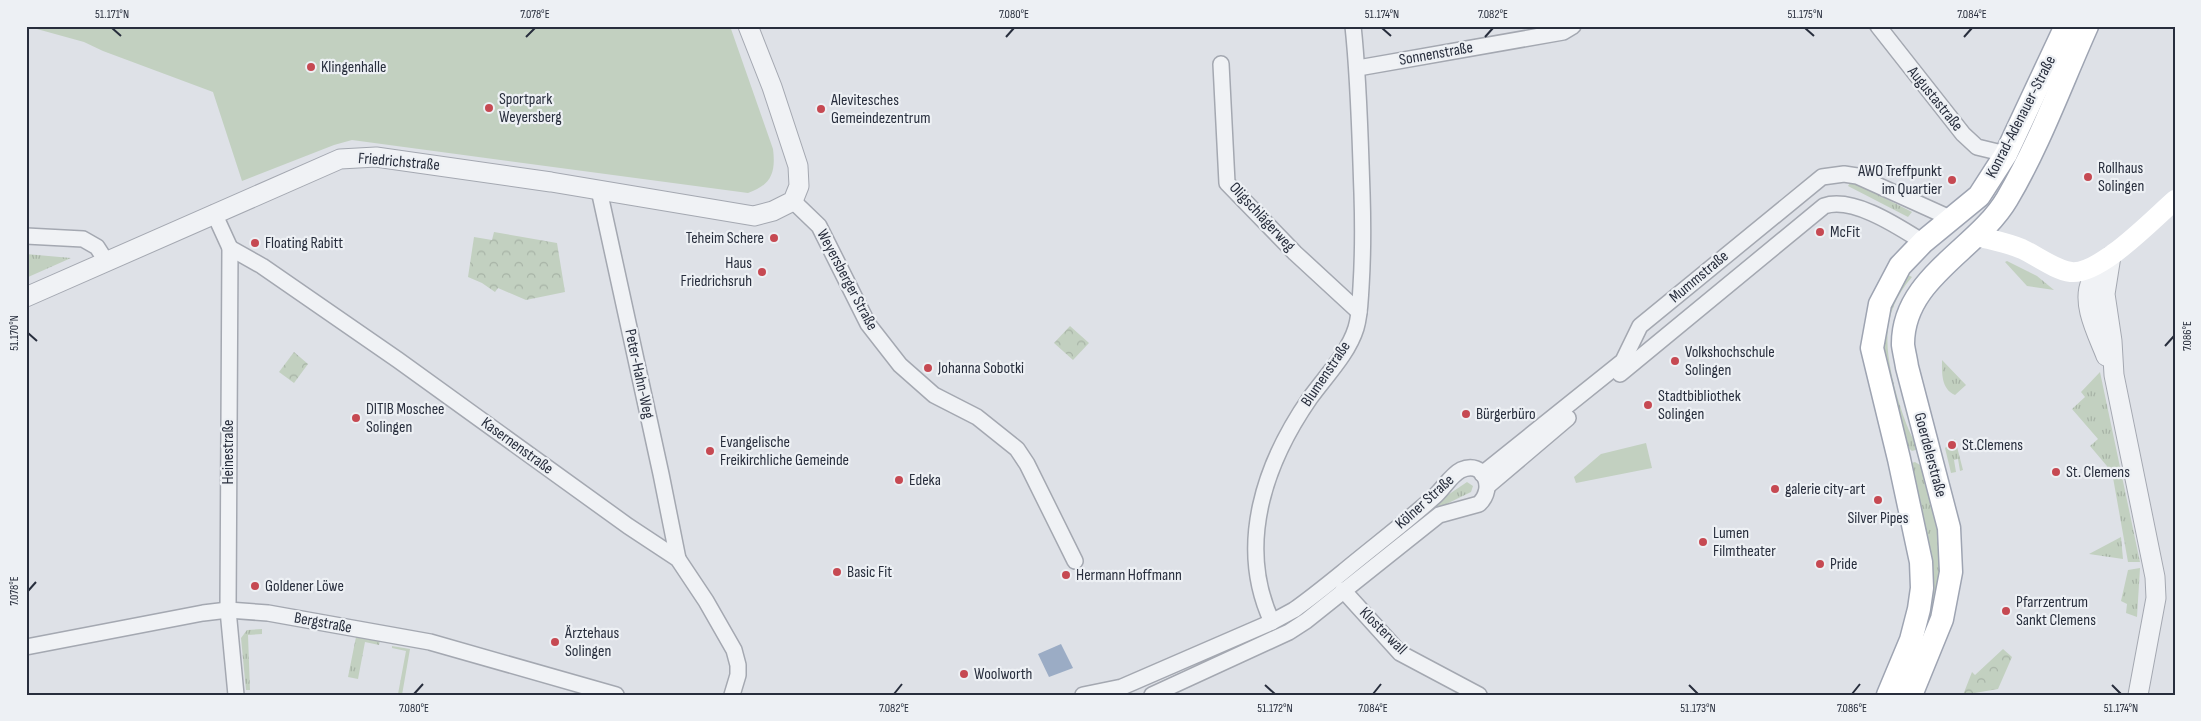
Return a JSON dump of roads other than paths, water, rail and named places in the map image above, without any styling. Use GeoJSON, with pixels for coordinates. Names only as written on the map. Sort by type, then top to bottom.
{"type":"FeatureCollection","features":[{"type":"Feature","properties":{"kind":"main road","name":"Konrad-Adenauer-Straße"},"geometry":{"type":"LineString","coordinates":[[1934,241],[1950,218],[1979,196],[2006,154],[2066,26]]}},
{"type":"Feature","properties":{"kind":"main road","name":"Konrad-Adenauer-Straße"},"geometry":{"type":"LineString","coordinates":[[1977,236],[2006,202],[2087,26]]}},
{"type":"Feature","properties":{"kind":"main road"},"geometry":{"type":"LineString","coordinates":[[1950,218],[1977,236],[2019,248],[2071,272],[2086,269],[2111,256],[2175,200]]}},
{"type":"Feature","properties":{"kind":"main road"},"geometry":{"type":"LineString","coordinates":[[1935,275],[1934,241],[1977,236]]}},
{"type":"Feature","properties":{"kind":"main road","name":"Goerdelerstraße"},"geometry":{"type":"LineString","coordinates":[[1911,695],[1942,619],[1951,572],[1949,528],[1907,367],[1903,344],[1913,305],[1922,289],[1977,236]]}},
{"type":"Feature","properties":{"kind":"main road","name":"Goerdelerstraße"},"geometry":{"type":"LineString","coordinates":[[1888,695],[1911,640],[1919,610],[1922,588],[1921,562],[1899,459],[1872,348],[1874,330],[1884,295],[1900,266],[1934,241]]}},
{"type":"Feature","properties":{"kind":"street"},"geometry":{"type":"LineString","coordinates":[[748,26],[772,87],[798,166],[800,175],[799,186],[793,201]]}},
{"type":"Feature","properties":{"kind":"street","name":"Blumenstraße"},"geometry":{"type":"LineString","coordinates":[[1272,622],[1261,595],[1256,552],[1256,531],[1265,485],[1274,459],[1292,424],[1344,351],[1356,330],[1359,312],[1364,249],[1358,68],[1352,26]]}},
{"type":"Feature","properties":{"kind":"street","name":"Sonnenstraße"},"geometry":{"type":"LineString","coordinates":[[1358,68],[1563,32],[1573,26]]}},
{"type":"Feature","properties":{"kind":"street","name":"Augustastraße"},"geometry":{"type":"LineString","coordinates":[[1878,26],[1929,92],[1972,142],[1984,149],[2006,154]]}},
{"type":"Feature","properties":{"kind":"street","name":"Oligschlägerweg"},"geometry":{"type":"LineString","coordinates":[[1222,64],[1228,183],[1295,253],[1359,312]]}},
{"type":"Feature","properties":{"kind":"street","name":"Friedrichstraße"},"geometry":{"type":"LineString","coordinates":[[26,297],[340,159],[376,157],[599,190],[754,216],[774,211],[793,201]]}},
{"type":"Feature","properties":{"kind":"street","name":"Mummstraße"},"geometry":{"type":"LineString","coordinates":[[1485,480],[1623,361],[1640,326],[1802,191],[1822,177],[1844,174],[1857,176],[1950,218]]}},
{"type":"Feature","properties":{"kind":"street","name":"Peter-Hahn-Weg"},"geometry":{"type":"LineString","coordinates":[[599,190],[678,560]]}},
{"type":"Feature","properties":{"kind":"street","name":"Weyersberger Straße"},"geometry":{"type":"LineString","coordinates":[[793,201],[819,226],[868,324],[900,365],[934,395],[977,417],[1017,448],[1027,464],[1075,562]]}},
{"type":"Feature","properties":{"kind":"street","name":"Mummstraße"},"geometry":{"type":"LineString","coordinates":[[1485,480],[1824,206],[1841,204],[1854,207],[1934,241]]}},
{"type":"Feature","properties":{"kind":"street","name":"Heinestraße"},"geometry":{"type":"LineString","coordinates":[[214,213],[230,248],[228,610],[236,695]]}},
{"type":"Feature","properties":{"kind":"street"},"geometry":{"type":"LineString","coordinates":[[26,236],[84,239],[97,247],[106,261]]}},
{"type":"Feature","properties":{"kind":"street","name":"Kasernenstraße"},"geometry":{"type":"LineString","coordinates":[[230,248],[262,266],[398,360],[624,524],[678,560],[706,601],[734,650],[738,665],[738,675],[732,695]]}},
{"type":"Feature","properties":{"kind":"street"},"geometry":{"type":"LineString","coordinates":[[2111,256],[2104,294],[2112,341],[2114,375],[2156,577],[2156,598],[2138,695]]}},
{"type":"Feature","properties":{"kind":"street","name":"Kölner Straße"},"geometry":{"type":"LineString","coordinates":[[1083,695],[1122,687],[1272,622],[1309,600],[1435,497],[1458,472],[1470,469],[1485,480],[1486,496],[1479,504],[1440,515],[1306,621],[1289,632],[1152,695]]}},
{"type":"Feature","properties":{"kind":"street","name":"Klosterwall"},"geometry":{"type":"LineString","coordinates":[[1343,590],[1400,653],[1480,695]]}},
{"type":"Feature","properties":{"kind":"street","name":"Bergstraße"},"geometry":{"type":"LineString","coordinates":[[26,647],[203,613],[228,610],[268,613],[430,642],[610,694]]}},
{"type":"Feature","properties":{"kind":"water"},"geometry":{"type":"Polygon","coordinates":[[[1061,644],[1073,668],[1049,677],[1038,654],[1061,644]]]}},
{"type":"Feature","properties":{"kind":"place","name":"Klingenhalle"},"geometry":{"type":"Point","coordinates":[311,67]}},
{"type":"Feature","properties":{"kind":"place","name":"Sportpark Weyersberg"},"geometry":{"type":"Point","coordinates":[489,108]}},
{"type":"Feature","properties":{"kind":"place","name":"Alevitesches Gemeindezentrum"},"geometry":{"type":"Point","coordinates":[821,109]}},
{"type":"Feature","properties":{"kind":"place","name":"Rollhaus Solingen"},"geometry":{"type":"Point","coordinates":[2088,177]}},
{"type":"Feature","properties":{"kind":"place","name":"AWO Treffpunkt im Quartier"},"geometry":{"type":"Point","coordinates":[1952,180]}},
{"type":"Feature","properties":{"kind":"place","name":"McFit"},"geometry":{"type":"Point","coordinates":[1820,232]}},
{"type":"Feature","properties":{"kind":"place","name":"Teheim Schere"},"geometry":{"type":"Point","coordinates":[774,238]}},
{"type":"Feature","properties":{"kind":"place","name":"Floating Rabitt"},"geometry":{"type":"Point","coordinates":[255,243]}},
{"type":"Feature","properties":{"kind":"place","name":"Haus Friedrichsruh"},"geometry":{"type":"Point","coordinates":[762,272]}},
{"type":"Feature","properties":{"kind":"place","name":"Volkshochschule Solingen"},"geometry":{"type":"Point","coordinates":[1675,361]}},
{"type":"Feature","properties":{"kind":"place","name":"Johanna Sobotki"},"geometry":{"type":"Point","coordinates":[928,368]}},
{"type":"Feature","properties":{"kind":"place","name":"Stadtbibliothek Solingen"},"geometry":{"type":"Point","coordinates":[1648,405]}},
{"type":"Feature","properties":{"kind":"place","name":"Bürgerbüro"},"geometry":{"type":"Point","coordinates":[1466,414]}},
{"type":"Feature","properties":{"kind":"place","name":"DITIB Moschee Solingen"},"geometry":{"type":"Point","coordinates":[356,418]}},
{"type":"Feature","properties":{"kind":"place","name":"St.Clemens"},"geometry":{"type":"Point","coordinates":[1952,445]}},
{"type":"Feature","properties":{"kind":"place","name":"Evangelische Freikirchliche Gemeinde"},"geometry":{"type":"Point","coordinates":[710,451]}},
{"type":"Feature","properties":{"kind":"place","name":"St. Clemens"},"geometry":{"type":"Point","coordinates":[2056,472]}},
{"type":"Feature","properties":{"kind":"place","name":"Edeka"},"geometry":{"type":"Point","coordinates":[899,480]}},
{"type":"Feature","properties":{"kind":"place","name":"galerie city-art"},"geometry":{"type":"Point","coordinates":[1775,489]}},
{"type":"Feature","properties":{"kind":"place","name":"Silver Pipes"},"geometry":{"type":"Point","coordinates":[1878,500]}},
{"type":"Feature","properties":{"kind":"place","name":"Lumen Filmtheater"},"geometry":{"type":"Point","coordinates":[1703,542]}},
{"type":"Feature","properties":{"kind":"place","name":"Pride"},"geometry":{"type":"Point","coordinates":[1820,564]}},
{"type":"Feature","properties":{"kind":"place","name":"Basic Fit"},"geometry":{"type":"Point","coordinates":[837,572]}},
{"type":"Feature","properties":{"kind":"place","name":"Hermann Hoffmann"},"geometry":{"type":"Point","coordinates":[1066,575]}},
{"type":"Feature","properties":{"kind":"place","name":"Goldener Löwe"},"geometry":{"type":"Point","coordinates":[255,586]}},
{"type":"Feature","properties":{"kind":"place","name":"Pfarrzentrum Sankt Clemens"},"geometry":{"type":"Point","coordinates":[2006,611]}},
{"type":"Feature","properties":{"kind":"place","name":"Ärztehaus Solingen"},"geometry":{"type":"Point","coordinates":[555,642]}},
{"type":"Feature","properties":{"kind":"place","name":"Woolworth"},"geometry":{"type":"Point","coordinates":[964,674]}}]}
